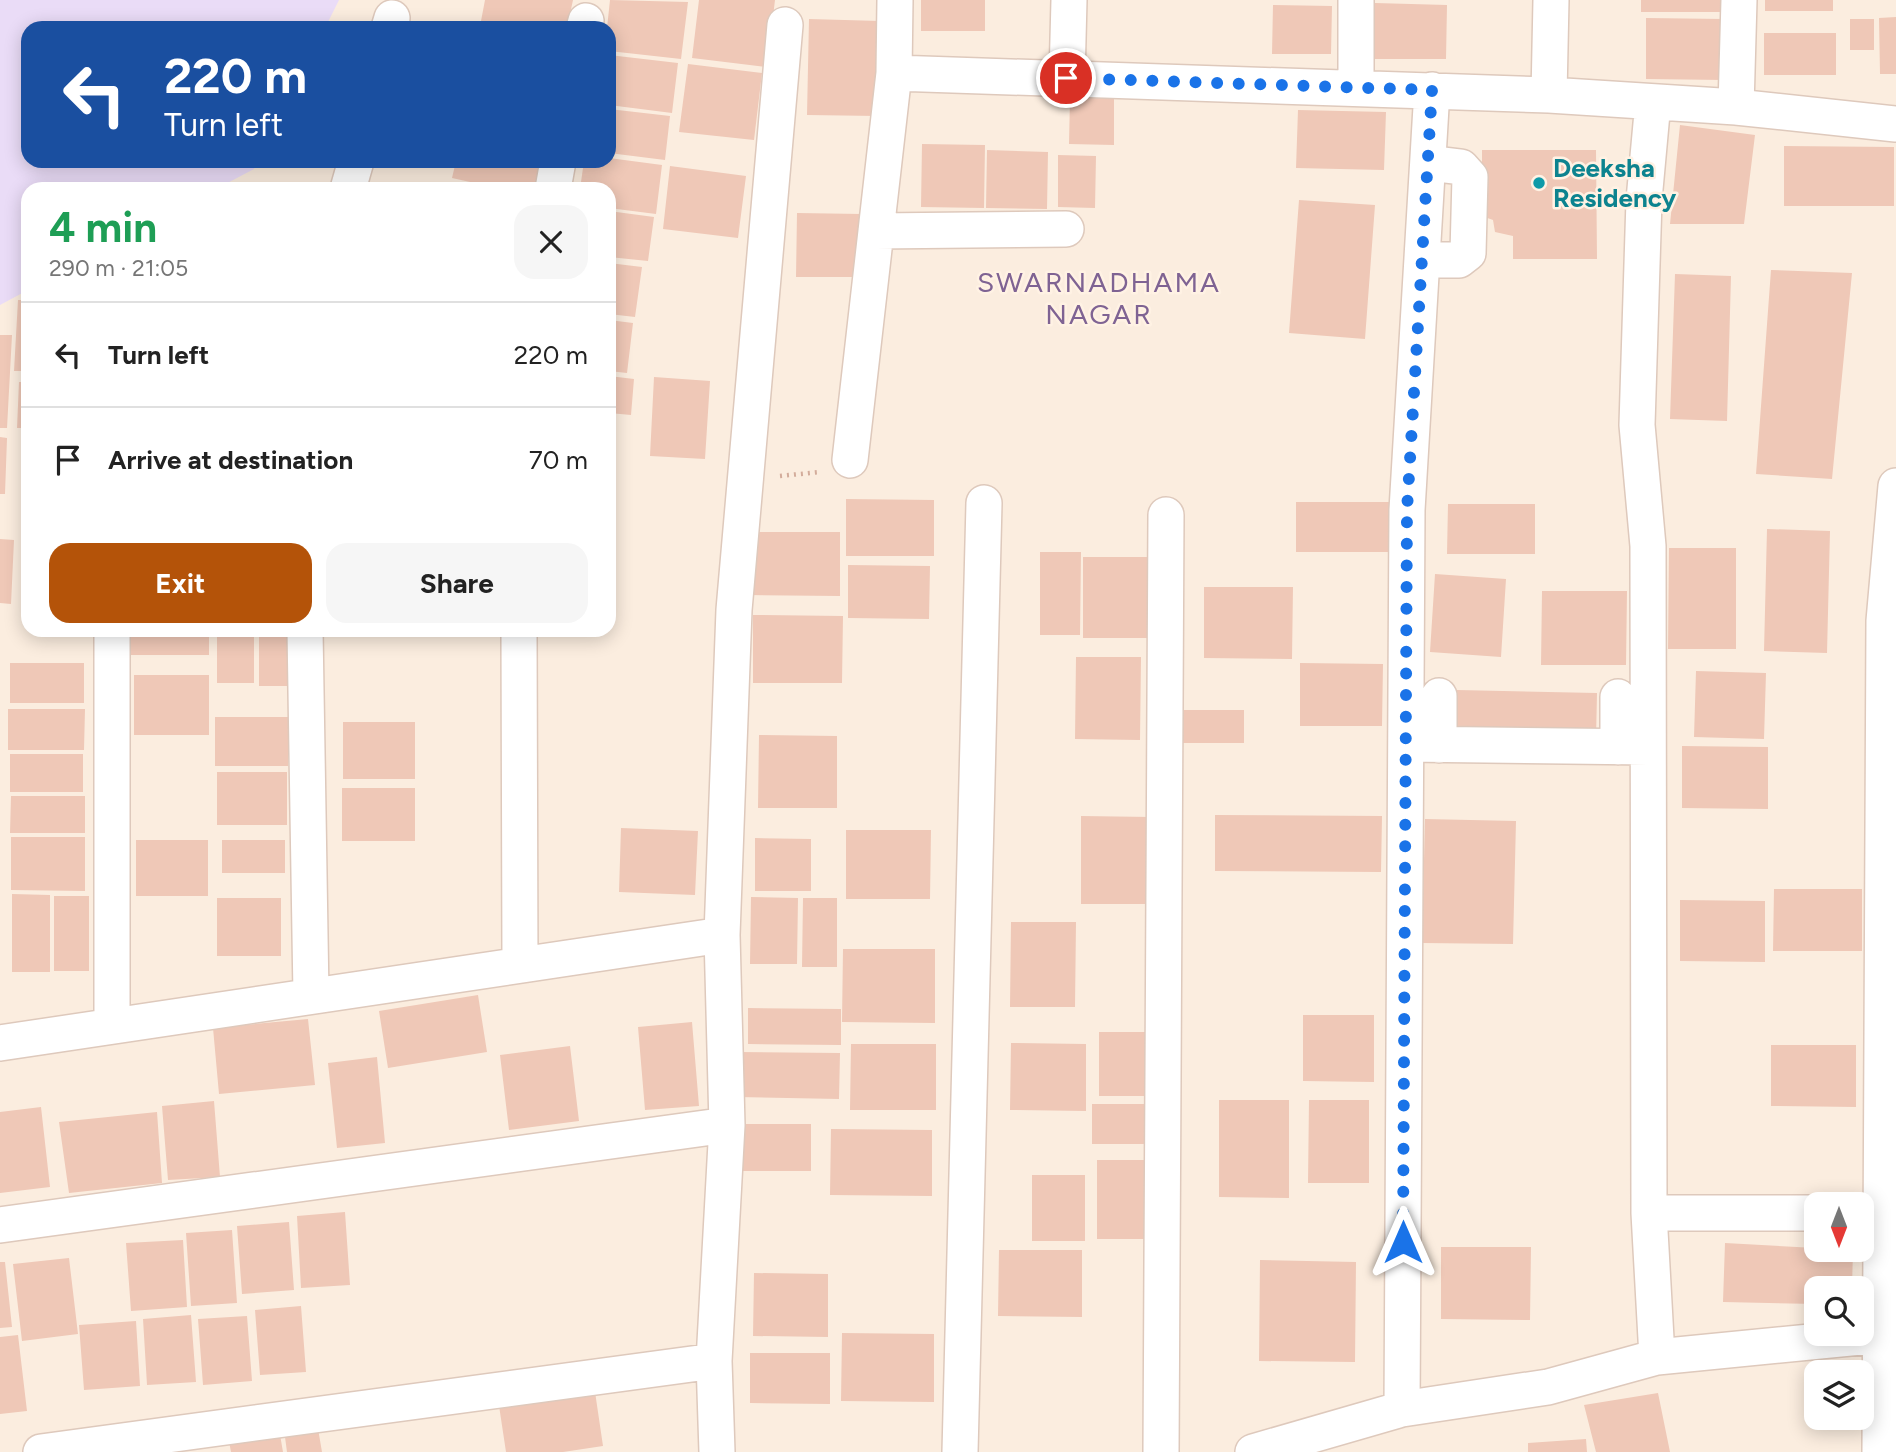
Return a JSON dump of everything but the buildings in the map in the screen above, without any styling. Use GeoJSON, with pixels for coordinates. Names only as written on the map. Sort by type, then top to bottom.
{"type":"FeatureCollection","features":[{"type":"Feature","properties":{"kind":"street"},"geometry":{"type":"LineString","coordinates":[[850,460],[894,73],[895,0]]}},
{"type":"Feature","properties":{"kind":"street"},"geometry":{"type":"LineString","coordinates":[[1066,78],[1069,0]]}},
{"type":"Feature","properties":{"kind":"street"},"geometry":{"type":"LineString","coordinates":[[1356,0],[1356,88]]}},
{"type":"Feature","properties":{"kind":"street"},"geometry":{"type":"LineString","coordinates":[[1549,95],[1551,0]]}},
{"type":"Feature","properties":{"kind":"street"},"geometry":{"type":"LineString","coordinates":[[1735,107],[1739,0]]}},
{"type":"Feature","properties":{"kind":"street"},"geometry":{"type":"LineString","coordinates":[[717,1452],[714,1361],[727,1125],[722,935],[734,610],[785,25]]}},
{"type":"Feature","properties":{"kind":"street"},"geometry":{"type":"LineString","coordinates":[[894,73],[1549,95],[1735,107],[1896,124]]}},
{"type":"Feature","properties":{"kind":"street"},"geometry":{"type":"LineString","coordinates":[[1402,1409],[1422,744],[1407,510],[1432,90]]}},
{"type":"Feature","properties":{"kind":"street"},"geometry":{"type":"LineString","coordinates":[[1653,102],[1644,200],[1637,425],[1648,546],[1633,747],[1649,1213],[1657,1357]]}},
{"type":"Feature","properties":{"kind":"street"},"geometry":{"type":"LineString","coordinates":[[1422,260],[1460,260],[1468,253],[1471,238],[1471,177],[1461,167],[1428,163]]}},
{"type":"Feature","properties":{"kind":"street"},"geometry":{"type":"LineString","coordinates":[[876,231],[1066,229]]}},
{"type":"Feature","properties":{"kind":"street"},"geometry":{"type":"LineString","coordinates":[[1872,1192],[1884,621],[1896,486]]}},
{"type":"Feature","properties":{"kind":"street"},"geometry":{"type":"LineString","coordinates":[[960,1452],[984,503]]}},
{"type":"Feature","properties":{"kind":"street"},"geometry":{"type":"LineString","coordinates":[[1161,1452],[1166,515]]}},
{"type":"Feature","properties":{"kind":"street"},"geometry":{"type":"LineString","coordinates":[[111,637],[112,1025]]}},
{"type":"Feature","properties":{"kind":"street"},"geometry":{"type":"LineString","coordinates":[[305,637],[311,995]]}},
{"type":"Feature","properties":{"kind":"street"},"geometry":{"type":"LineString","coordinates":[[519,637],[520,965]]}},
{"type":"Feature","properties":{"kind":"street"},"geometry":{"type":"LineString","coordinates":[[1422,744],[1439,696]]}},
{"type":"Feature","properties":{"kind":"street"},"geometry":{"type":"LineString","coordinates":[[1618,697],[1633,747]]}},
{"type":"Feature","properties":{"kind":"street"},"geometry":{"type":"LineString","coordinates":[[1422,744],[1633,747]]}},
{"type":"Feature","properties":{"kind":"street"},"geometry":{"type":"LineString","coordinates":[[0,1043],[722,935]]}},
{"type":"Feature","properties":{"kind":"street"},"geometry":{"type":"LineString","coordinates":[[0,1225],[727,1125]]}},
{"type":"Feature","properties":{"kind":"street"},"geometry":{"type":"LineString","coordinates":[[1649,1213],[1804,1213]]}},
{"type":"Feature","properties":{"kind":"street"},"geometry":{"type":"LineString","coordinates":[[1874,1241],[1881,1335],[1880,1452]]}},
{"type":"Feature","properties":{"kind":"street"},"geometry":{"type":"LineString","coordinates":[[1253,1452],[1402,1409],[1548,1387],[1657,1357],[1881,1335]]}},
{"type":"Feature","properties":{"kind":"street"},"geometry":{"type":"LineString","coordinates":[[41,1452],[714,1361]]}},
{"type":"Feature","properties":{"kind":"path"},"geometry":{"type":"LineString","coordinates":[[746,471],[784,476],[822,471],[850,460]]}},
{"type":"Feature","properties":{"kind":"shaded area"},"geometry":{"type":"Polygon","coordinates":[[[0,0],[339,0],[328,21],[21,21],[21,168],[254,168],[229,182],[21,182],[21,294],[0,305],[0,0]]]}},
{"type":"Feature","properties":{"kind":"place","name":"Deeksha Residency"},"geometry":{"type":"Point","coordinates":[1539,183]}},
{"type":"Feature","properties":{"kind":"district","name":"SWARNADHAMA NAGAR"},"geometry":{"type":"Point","coordinates":[1099,298]}},
{"type":"Feature","properties":{"kind":"route"},"geometry":{"type":"LineString","coordinates":[[1066,78],[1432,90],[1407,510],[1403,1242]]}}]}
